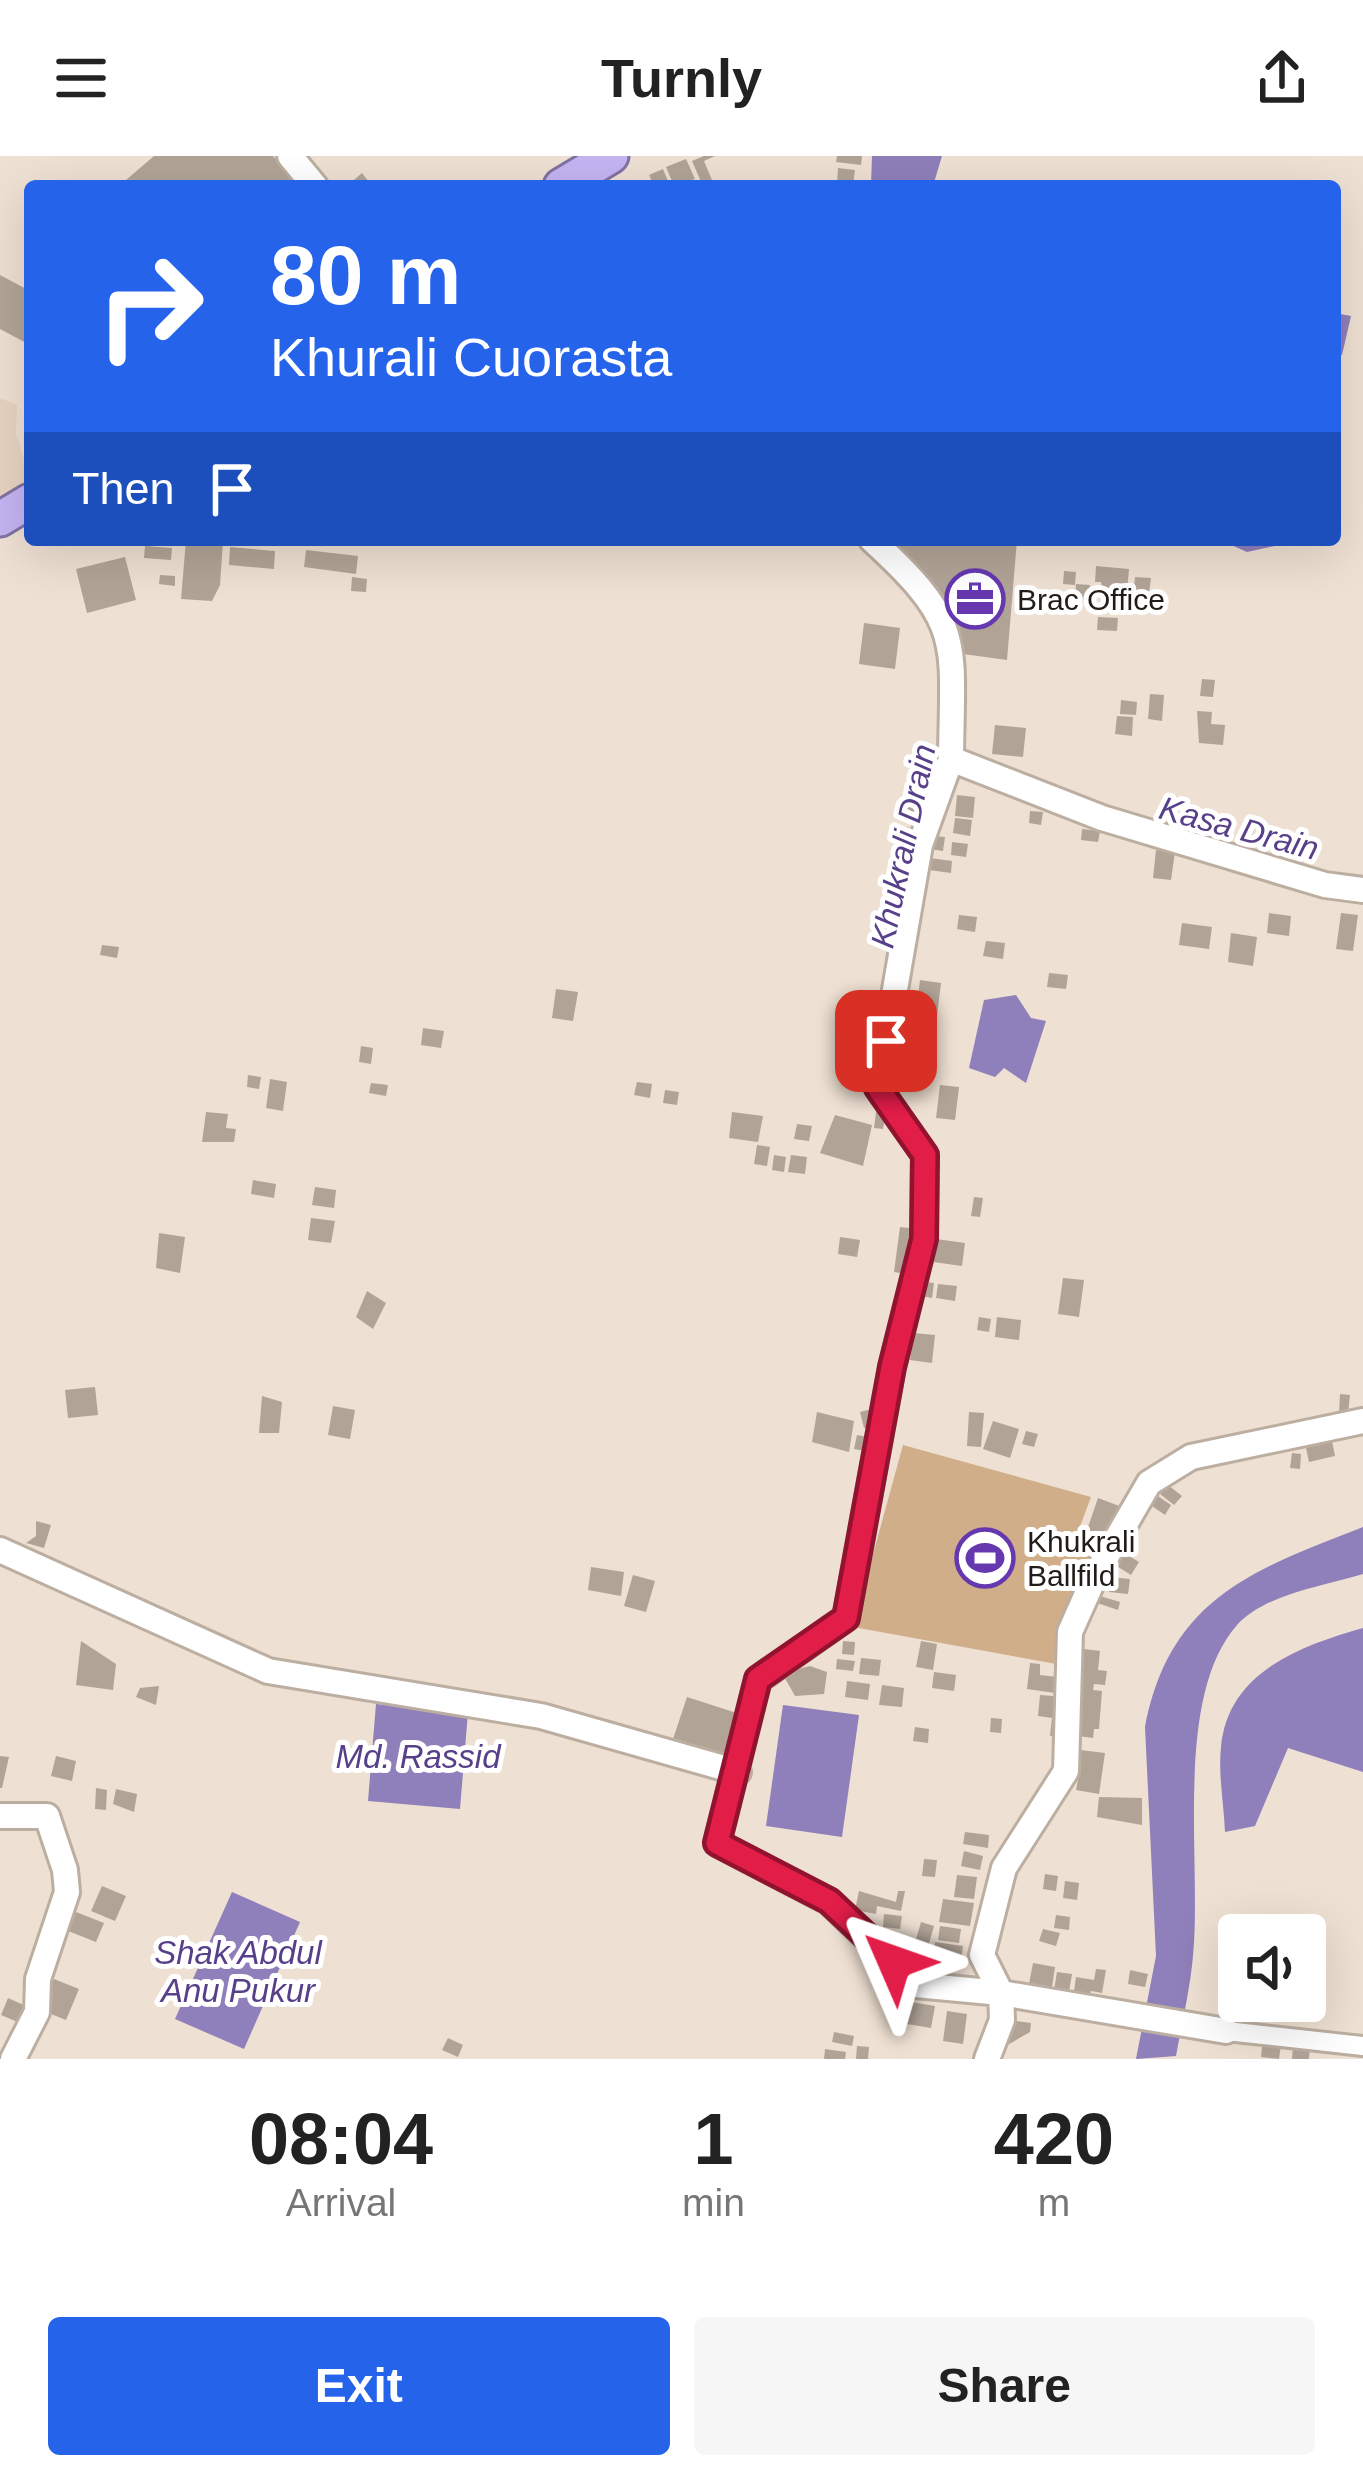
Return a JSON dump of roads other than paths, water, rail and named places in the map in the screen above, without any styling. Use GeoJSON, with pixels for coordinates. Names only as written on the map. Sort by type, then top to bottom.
{"type":"FeatureCollection","features":[{"type":"Feature","properties":{"kind":"highway"},"geometry":{"type":"LineString","coordinates":[[571,180],[611,156]]}},
{"type":"Feature","properties":{"kind":"street"},"geometry":{"type":"LineString","coordinates":[[290,156],[310,180]]}},
{"type":"Feature","properties":{"kind":"street"},"geometry":{"type":"LineString","coordinates":[[878,546],[940,610],[951,640],[951,759],[920,844],[878,1088],[925,1155],[924,1239],[892,1367],[846,1618],[758,1679],[717,1843],[829,1901],[916,1985],[1001,1993],[1226,2031],[1363,2046]]}},
{"type":"Feature","properties":{"kind":"street"},"geometry":{"type":"LineString","coordinates":[[951,759],[1102,818],[1325,884],[1363,890]]}},
{"type":"Feature","properties":{"kind":"street"},"geometry":{"type":"LineString","coordinates":[[987,2059],[1002,2020],[1001,1993],[982,1955],[1004,1868],[1066,1772],[1070,1632],[1095,1576],[1149,1483],[1191,1457],[1363,1421]]}},
{"type":"Feature","properties":{"kind":"street"},"geometry":{"type":"LineString","coordinates":[[0,1550],[268,1671],[542,1716],[738,1772]]}},
{"type":"Feature","properties":{"kind":"street"},"geometry":{"type":"LineString","coordinates":[[0,1816],[47,1816],[65,1870],[67,1892],[38,1979],[38,2012],[13,2059]]}},
{"type":"Feature","properties":{"kind":"water"},"geometry":{"type":"Polygon","coordinates":[[[872,156],[942,156],[935,180],[871,180],[872,156]]]}},
{"type":"Feature","properties":{"kind":"water"},"geometry":{"type":"Polygon","coordinates":[[[1341,314],[1351,316],[1341,355],[1341,314]]]}},
{"type":"Feature","properties":{"kind":"water"},"geometry":{"type":"Polygon","coordinates":[[[1234,546],[1275,546],[1247,552],[1234,546]]]}},
{"type":"Feature","properties":{"kind":"water"},"geometry":{"type":"Polygon","coordinates":[[[1016,995],[1031,1018],[1046,1021],[1026,1083],[1004,1068],[995,1077],[969,1068],[984,1000],[1016,995]]]}},
{"type":"Feature","properties":{"kind":"water"},"geometry":{"type":"Polygon","coordinates":[[[1363,1527],[1363,1574],[1263,1606],[1237,1625],[1217,1656],[1197,1737],[1193,1956],[1176,2056],[1136,2059],[1156,1956],[1145,1727],[1157,1683],[1174,1647],[1222,1595],[1286,1558],[1363,1527]]]}},
{"type":"Feature","properties":{"kind":"water"},"geometry":{"type":"Polygon","coordinates":[[[1363,1628],[1363,1772],[1288,1748],[1255,1826],[1225,1832],[1221,1747],[1237,1699],[1252,1681],[1292,1654],[1363,1628]]]}},
{"type":"Feature","properties":{"kind":"water","name":"Md. Rassid"},"geometry":{"type":"Polygon","coordinates":[[[376,1704],[468,1712],[460,1809],[368,1801],[376,1704]]]}},
{"type":"Feature","properties":{"kind":"water"},"geometry":{"type":"Polygon","coordinates":[[[783,1705],[859,1715],[842,1837],[766,1826],[783,1705]]]}},
{"type":"Feature","properties":{"kind":"water","name":"Shak Abdul Anu Pukur"},"geometry":{"type":"Polygon","coordinates":[[[232,1892],[300,1922],[244,2049],[175,2019],[232,1892]]]}},
{"type":"Feature","properties":{"kind":"place","name":"Brac Office"},"geometry":{"type":"Point","coordinates":[975,599]}},
{"type":"Feature","properties":{"kind":"place","name":"Khukrali Ballfild"},"geometry":{"type":"Point","coordinates":[985,1558]}},
{"type":"Feature","properties":{"kind":"water label","name":"Kasa Drain"},"geometry":{"type":"Point","coordinates":[1239,828]}},
{"type":"Feature","properties":{"kind":"water label","name":"Khukrali Drain"},"geometry":{"type":"Point","coordinates":[903,846]}}]}
